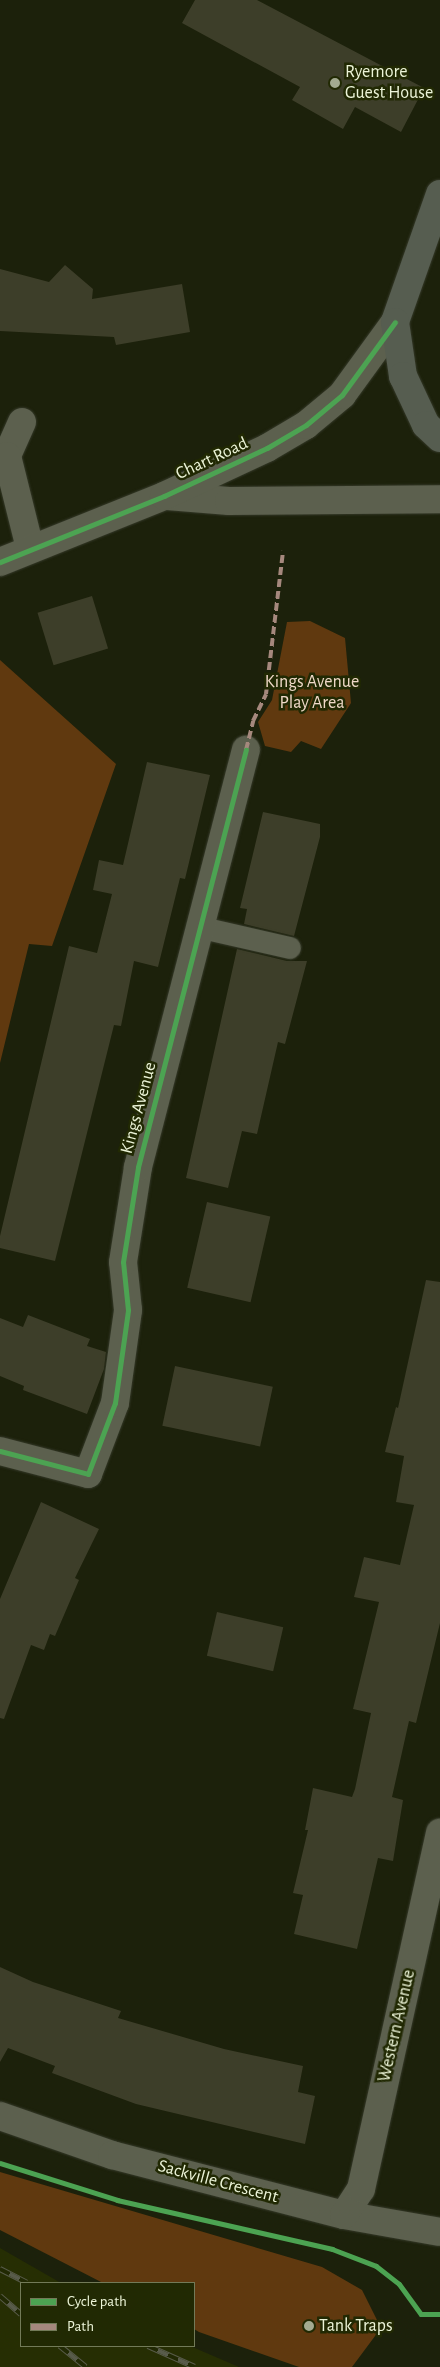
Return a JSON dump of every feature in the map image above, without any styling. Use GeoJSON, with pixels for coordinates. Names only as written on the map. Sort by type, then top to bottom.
{"type":"FeatureCollection","features":[{"type":"Feature","properties":{"kind":"main road"},"geometry":{"type":"LineString","coordinates":[[440,194],[395,322],[402,376],[426,425],[440,438]]}},
{"type":"Feature","properties":{"kind":"street","name":"Chart Road"},"geometry":{"type":"LineString","coordinates":[[0,562],[30,548],[164,496],[266,448],[306,425],[342,395],[395,322]]}},
{"type":"Feature","properties":{"kind":"street"},"geometry":{"type":"LineString","coordinates":[[22,422],[8,456],[30,548]]}},
{"type":"Feature","properties":{"kind":"street","name":"Chart Road"},"geometry":{"type":"LineString","coordinates":[[164,496],[228,501],[440,499]]}},
{"type":"Feature","properties":{"kind":"street","name":"Kings Avenue"},"geometry":{"type":"LineString","coordinates":[[0,1451],[88,1474],[116,1404],[128,1310],[123,1262],[138,1167],[202,928],[246,750]]}},
{"type":"Feature","properties":{"kind":"street","name":"Western Avenue"},"geometry":{"type":"LineString","coordinates":[[344,2215],[361,2189],[440,1833]]}},
{"type":"Feature","properties":{"kind":"street","name":"Sackville Crescent"},"geometry":{"type":"LineString","coordinates":[[0,2116],[112,2155],[344,2215],[440,2232]]}},
{"type":"Feature","properties":{"kind":"lane"},"geometry":{"type":"LineString","coordinates":[[202,928],[290,948]]}},
{"type":"Feature","properties":{"kind":"shaded area"},"geometry":{"type":"Polygon","coordinates":[[[0,2248],[59,2282],[20,2282],[20,2347],[192,2347],[239,2367],[0,2367],[0,2248]]]}},
{"type":"Feature","properties":{"kind":"green space","name":"Kings Avenue Play Area"},"geometry":{"type":"Polygon","coordinates":[[[310,621],[345,638],[351,703],[321,749],[301,741],[291,752],[265,746],[258,722],[272,700],[287,622],[310,621]]]}},
{"type":"Feature","properties":{"kind":"green space"},"geometry":{"type":"Polygon","coordinates":[[[0,660],[116,764],[52,946],[29,944],[0,1063],[0,660]]]}},
{"type":"Feature","properties":{"kind":"green space"},"geometry":{"type":"Polygon","coordinates":[[[0,2172],[322,2267],[362,2290],[381,2328],[352,2367],[299,2367],[195,2330],[195,2282],[101,2282],[0,2230],[0,2172]]]}},
{"type":"Feature","properties":{"kind":"building"},"geometry":{"type":"Polygon","coordinates":[[[195,0],[257,0],[424,88],[401,132],[355,107],[343,129],[292,100],[300,87],[182,23],[195,0]]]}},
{"type":"Feature","properties":{"kind":"building"},"geometry":{"type":"Polygon","coordinates":[[[65,265],[93,289],[92,299],[182,284],[190,332],[116,345],[114,337],[0,331],[0,269],[49,282],[65,265]]]}},
{"type":"Feature","properties":{"kind":"building"},"geometry":{"type":"Polygon","coordinates":[[[92,596],[108,649],[54,665],[37,613],[92,596]]]}},
{"type":"Feature","properties":{"kind":"building"},"geometry":{"type":"Polygon","coordinates":[[[147,762],[210,775],[185,879],[180,878],[158,967],[134,961],[121,1026],[114,1025],[55,1261],[0,1248],[0,1236],[69,946],[97,953],[112,894],[93,890],[99,860],[123,865],[147,762]]]}},
{"type":"Feature","properties":{"kind":"building"},"geometry":{"type":"Polygon","coordinates":[[[263,812],[320,824],[320,837],[294,936],[244,924],[247,909],[240,908],[263,812]]]}},
{"type":"Feature","properties":{"kind":"building"},"geometry":{"type":"Polygon","coordinates":[[[237,949],[287,961],[307,961],[285,1044],[278,1042],[257,1134],[242,1131],[228,1188],[186,1178],[237,949]]]}},
{"type":"Feature","properties":{"kind":"building"},"geometry":{"type":"Polygon","coordinates":[[[207,1202],[270,1217],[251,1302],[187,1288],[207,1202]]]}},
{"type":"Feature","properties":{"kind":"building"},"geometry":{"type":"Polygon","coordinates":[[[426,1280],[440,1282],[440,1623],[416,1723],[409,1721],[392,1797],[403,1800],[393,1861],[378,1858],[357,1949],[294,1934],[303,1895],[293,1893],[308,1830],[305,1830],[313,1788],[352,1797],[355,1789],[371,1713],[353,1709],[379,1602],[354,1597],[364,1557],[400,1565],[414,1505],[396,1502],[404,1456],[385,1452],[396,1407],[398,1408],[426,1280]]]}},
{"type":"Feature","properties":{"kind":"building"},"geometry":{"type":"Polygon","coordinates":[[[28,1315],[90,1339],[87,1346],[106,1352],[104,1369],[87,1414],[23,1390],[24,1386],[0,1376],[0,1318],[23,1327],[28,1315]]]}},
{"type":"Feature","properties":{"kind":"building"},"geometry":{"type":"Polygon","coordinates":[[[175,1366],[273,1387],[260,1446],[162,1426],[175,1366]]]}},
{"type":"Feature","properties":{"kind":"building"},"geometry":{"type":"Polygon","coordinates":[[[41,1502],[99,1529],[75,1578],[79,1580],[55,1636],[50,1634],[44,1650],[31,1645],[4,1719],[0,1718],[0,1599],[41,1502]]]}},
{"type":"Feature","properties":{"kind":"building"},"geometry":{"type":"Polygon","coordinates":[[[217,1612],[283,1627],[273,1671],[207,1656],[217,1612]]]}},
{"type":"Feature","properties":{"kind":"building"},"geometry":{"type":"Polygon","coordinates":[[[0,1967],[33,1982],[121,2011],[118,2018],[224,2049],[303,2066],[298,2092],[315,2096],[305,2144],[136,2104],[52,2073],[55,2066],[8,2048],[0,2062],[0,1967]]]}},
{"type":"Feature","properties":{"kind":"railway"},"geometry":{"type":"LineString","coordinates":[[0,2269],[25,2282]]}},
{"type":"Feature","properties":{"kind":"railway"},"geometry":{"type":"LineString","coordinates":[[0,2296],[20,2313]]}},
{"type":"Feature","properties":{"kind":"railway"},"geometry":{"type":"LineString","coordinates":[[61,2347],[86,2367]]}},
{"type":"Feature","properties":{"kind":"railway"},"geometry":{"type":"LineString","coordinates":[[150,2347],[195,2367]]}},
{"type":"Feature","properties":{"kind":"marked path"},"geometry":{"type":"LineString","coordinates":[[246,750],[253,721],[266,694],[283,551]]}},
{"type":"Feature","properties":{"kind":"cycle path"},"geometry":{"type":"LineString","coordinates":[[0,562],[164,496],[267,448],[306,425],[342,395],[395,322]]}},
{"type":"Feature","properties":{"kind":"cycle path"},"geometry":{"type":"LineString","coordinates":[[0,1451],[88,1474],[115,1403],[128,1310],[123,1262],[138,1167],[246,750]]}},
{"type":"Feature","properties":{"kind":"cycle path"},"geometry":{"type":"LineString","coordinates":[[0,2163],[117,2200],[332,2249],[376,2266],[399,2284],[421,2314],[440,2314]]}},
{"type":"Feature","properties":{"kind":"place","name":"Ryemore Guest House"},"geometry":{"type":"Point","coordinates":[335,83]}},
{"type":"Feature","properties":{"kind":"place","name":"Tank Traps"},"geometry":{"type":"Point","coordinates":[309,2326]}}]}
